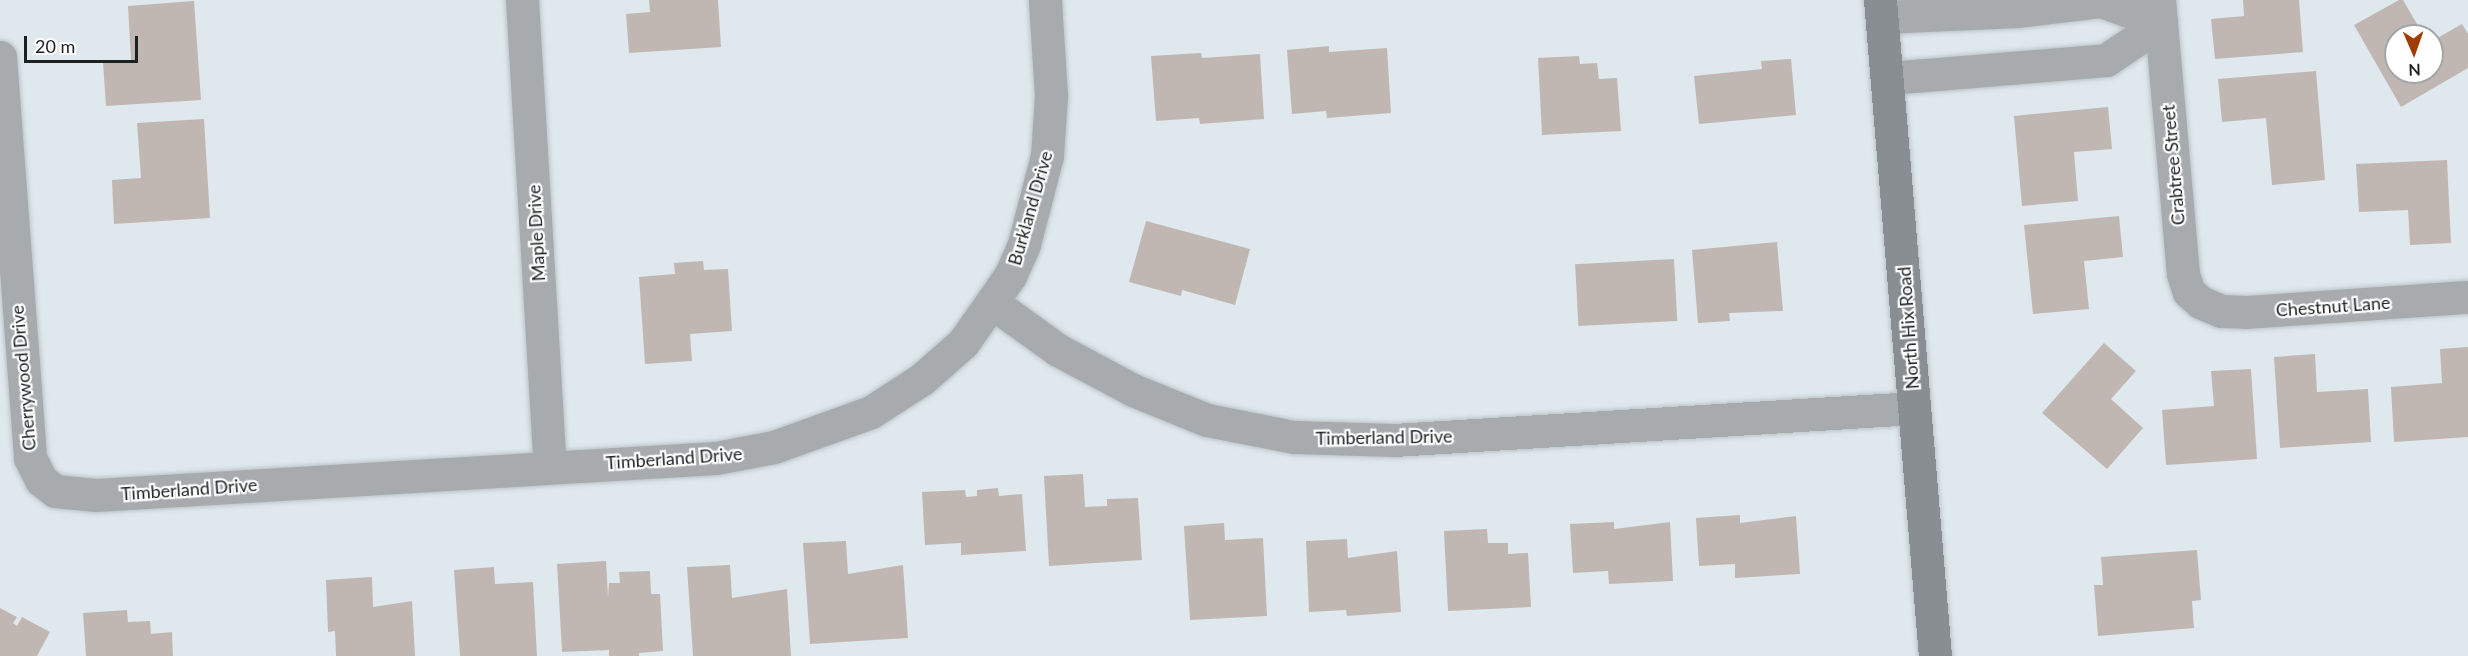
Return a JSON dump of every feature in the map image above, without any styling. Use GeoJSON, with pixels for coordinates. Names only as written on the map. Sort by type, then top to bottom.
{"type":"FeatureCollection","features":[{"type":"Feature","properties":{"kind":"street","name":"Maple Drive"},"geometry":{"type":"LineString","coordinates":[[522,0],[550,466]]}},
{"type":"Feature","properties":{"kind":"street","name":"Burkland Drive"},"geometry":{"type":"LineString","coordinates":[[994,304],[1024,244],[1047,156],[1051,96],[1045,0]]}},
{"type":"Feature","properties":{"kind":"street"},"geometry":{"type":"LineString","coordinates":[[1881,9],[2017,11],[2101,1],[2160,11]]}},
{"type":"Feature","properties":{"kind":"street","name":"North Hix Road"},"geometry":{"type":"LineString","coordinates":[[1881,9],[1889,78],[1935,656]]}},
{"type":"Feature","properties":{"kind":"street"},"geometry":{"type":"LineString","coordinates":[[1889,78],[2106,60],[2160,11]]}},
{"type":"Feature","properties":{"kind":"street","name":"Crabtree Street"},"geometry":{"type":"LineString","coordinates":[[2160,11],[2183,274],[2189,292],[2200,302]]}},
{"type":"Feature","properties":{"kind":"street","name":"Cherrywood Drive"},"geometry":{"type":"LineString","coordinates":[[0,57],[25,430],[30,458],[41,480]]}},
{"type":"Feature","properties":{"kind":"street","name":"Chestnut Lane"},"geometry":{"type":"LineString","coordinates":[[2200,302],[2221,310],[2246,312],[2468,297]]}},
{"type":"Feature","properties":{"kind":"street","name":"Timberland Drive"},"geometry":{"type":"LineString","coordinates":[[41,480],[55,491],[96,495],[550,466],[716,458],[816,435],[871,412],[922,379],[963,343],[994,304],[1058,350],[1133,390],[1208,420],[1294,437],[1394,440],[1914,408]]}},
{"type":"Feature","properties":{"kind":"building"},"geometry":{"type":"Polygon","coordinates":[[[649,0],[718,0],[721,47],[629,53],[626,14],[650,12],[649,0]]]}},
{"type":"Feature","properties":{"kind":"building"},"geometry":{"type":"Polygon","coordinates":[[[2243,0],[2299,0],[2303,52],[2215,59],[2211,19],[2244,16],[2243,0]]]}},
{"type":"Feature","properties":{"kind":"building"},"geometry":{"type":"Polygon","coordinates":[[[2399,0],[2403,0],[2417,24],[2384,24],[2384,77],[2354,25],[2399,0]]]}},
{"type":"Feature","properties":{"kind":"building"},"geometry":{"type":"Polygon","coordinates":[[[194,1],[201,100],[106,106],[103,62],[131,60],[128,6],[194,1]]]}},
{"type":"Feature","properties":{"kind":"building"},"geometry":{"type":"Polygon","coordinates":[[[2462,24],[2468,34],[2468,68],[2444,82],[2444,34],[2462,24]]]}},
{"type":"Feature","properties":{"kind":"building"},"geometry":{"type":"Polygon","coordinates":[[[1329,46],[1329,52],[1387,48],[1391,113],[1327,118],[1326,111],[1292,114],[1287,50],[1329,46]]]}},
{"type":"Feature","properties":{"kind":"building"},"geometry":{"type":"Polygon","coordinates":[[[1201,53],[1202,58],[1260,54],[1264,119],[1200,124],[1199,118],[1156,121],[1151,56],[1201,53]]]}},
{"type":"Feature","properties":{"kind":"building"},"geometry":{"type":"Polygon","coordinates":[[[1579,56],[1580,64],[1597,63],[1599,79],[1617,78],[1621,131],[1542,135],[1538,58],[1579,56]]]}},
{"type":"Feature","properties":{"kind":"building"},"geometry":{"type":"Polygon","coordinates":[[[1791,59],[1796,115],[1699,124],[1694,76],[1762,69],[1761,61],[1791,59]]]}},
{"type":"Feature","properties":{"kind":"building"},"geometry":{"type":"Polygon","coordinates":[[[2316,71],[2325,180],[2272,185],[2266,118],[2222,122],[2218,79],[2316,71]]]}},
{"type":"Feature","properties":{"kind":"building"},"geometry":{"type":"Polygon","coordinates":[[[2388,84],[2441,84],[2401,107],[2388,84]]]}},
{"type":"Feature","properties":{"kind":"building"},"geometry":{"type":"Polygon","coordinates":[[[2108,107],[2112,149],[2074,152],[2078,201],[2022,206],[2014,116],[2108,107]]]}},
{"type":"Feature","properties":{"kind":"building"},"geometry":{"type":"Polygon","coordinates":[[[204,119],[210,218],[114,224],[112,180],[141,178],[137,123],[204,119]]]}},
{"type":"Feature","properties":{"kind":"building"},"geometry":{"type":"Polygon","coordinates":[[[2447,160],[2451,243],[2410,245],[2408,210],[2359,212],[2356,164],[2447,160]]]}},
{"type":"Feature","properties":{"kind":"building"},"geometry":{"type":"Polygon","coordinates":[[[2119,216],[2123,257],[2084,261],[2089,309],[2033,314],[2024,225],[2119,216]]]}},
{"type":"Feature","properties":{"kind":"building"},"geometry":{"type":"Polygon","coordinates":[[[1146,221],[1250,249],[1235,305],[1182,290],[1181,296],[1129,282],[1146,221]]]}},
{"type":"Feature","properties":{"kind":"building"},"geometry":{"type":"Polygon","coordinates":[[[1777,242],[1783,311],[1729,313],[1730,321],[1698,323],[1692,250],[1777,242]]]}},
{"type":"Feature","properties":{"kind":"building"},"geometry":{"type":"Polygon","coordinates":[[[1674,259],[1677,321],[1578,326],[1575,264],[1674,259]]]}},
{"type":"Feature","properties":{"kind":"building"},"geometry":{"type":"Polygon","coordinates":[[[703,261],[704,270],[728,269],[732,331],[690,334],[692,361],[645,364],[639,277],[675,274],[674,263],[703,261]]]}},
{"type":"Feature","properties":{"kind":"building"},"geometry":{"type":"Polygon","coordinates":[[[2104,343],[2136,371],[2111,399],[2143,428],[2107,469],[2042,413],[2104,343]]]}},
{"type":"Feature","properties":{"kind":"building"},"geometry":{"type":"Polygon","coordinates":[[[2468,347],[2468,437],[2394,442],[2391,387],[2442,383],[2440,349],[2468,347]]]}},
{"type":"Feature","properties":{"kind":"building"},"geometry":{"type":"Polygon","coordinates":[[[2315,354],[2317,392],[2368,389],[2371,442],[2280,448],[2274,357],[2315,354]]]}},
{"type":"Feature","properties":{"kind":"building"},"geometry":{"type":"Polygon","coordinates":[[[2251,369],[2257,459],[2166,465],[2162,410],[2214,406],[2211,371],[2251,369]]]}},
{"type":"Feature","properties":{"kind":"building"},"geometry":{"type":"Polygon","coordinates":[[[1083,474],[1085,507],[1107,506],[1107,499],[1138,498],[1142,560],[1049,566],[1044,476],[1083,474]]]}},
{"type":"Feature","properties":{"kind":"building"},"geometry":{"type":"Polygon","coordinates":[[[998,488],[999,496],[1022,494],[1026,551],[961,555],[961,543],[925,545],[922,492],[965,490],[966,497],[977,496],[977,490],[998,488]]]}},
{"type":"Feature","properties":{"kind":"building"},"geometry":{"type":"Polygon","coordinates":[[[1740,515],[1740,523],[1796,516],[1800,574],[1735,578],[1735,564],[1699,566],[1696,518],[1740,515]]]}},
{"type":"Feature","properties":{"kind":"building"},"geometry":{"type":"Polygon","coordinates":[[[1614,522],[1614,529],[1670,522],[1673,581],[1609,584],[1608,571],[1573,573],[1570,524],[1614,522]]]}},
{"type":"Feature","properties":{"kind":"building"},"geometry":{"type":"Polygon","coordinates":[[[1224,523],[1225,540],[1263,538],[1267,616],[1190,620],[1184,526],[1224,523]]]}},
{"type":"Feature","properties":{"kind":"building"},"geometry":{"type":"Polygon","coordinates":[[[1487,529],[1488,543],[1508,543],[1508,554],[1528,553],[1531,607],[1448,611],[1444,531],[1487,529]]]}},
{"type":"Feature","properties":{"kind":"building"},"geometry":{"type":"Polygon","coordinates":[[[1347,539],[1348,558],[1397,551],[1401,612],[1347,616],[1346,610],[1309,612],[1306,541],[1347,539]]]}},
{"type":"Feature","properties":{"kind":"building"},"geometry":{"type":"Polygon","coordinates":[[[846,541],[848,574],[903,565],[908,638],[810,644],[803,543],[846,541]]]}},
{"type":"Feature","properties":{"kind":"building"},"geometry":{"type":"Polygon","coordinates":[[[2197,550],[2201,600],[2192,601],[2194,628],[2098,636],[2094,585],[2103,585],[2101,557],[2197,550]]]}},
{"type":"Feature","properties":{"kind":"building"},"geometry":{"type":"Polygon","coordinates":[[[606,561],[608,597],[609,583],[620,583],[619,572],[650,571],[651,594],[660,594],[663,651],[639,653],[639,656],[609,656],[609,650],[562,652],[557,564],[606,561]]]}},
{"type":"Feature","properties":{"kind":"building"},"geometry":{"type":"Polygon","coordinates":[[[730,565],[732,598],[787,589],[791,656],[693,656],[687,567],[730,565]]]}},
{"type":"Feature","properties":{"kind":"building"},"geometry":{"type":"Polygon","coordinates":[[[494,567],[495,584],[533,582],[537,656],[460,656],[454,570],[494,567]]]}},
{"type":"Feature","properties":{"kind":"building"},"geometry":{"type":"Polygon","coordinates":[[[372,577],[373,607],[412,601],[415,656],[336,656],[335,631],[328,632],[326,580],[372,577]]]}},
{"type":"Feature","properties":{"kind":"building"},"geometry":{"type":"Polygon","coordinates":[[[0,608],[17,617],[13,623],[17,626],[22,617],[50,632],[37,656],[0,656],[0,608]]]}},
{"type":"Feature","properties":{"kind":"building"},"geometry":{"type":"Polygon","coordinates":[[[127,610],[128,622],[150,621],[151,634],[172,632],[173,656],[86,656],[83,613],[127,610]]]}}]}
